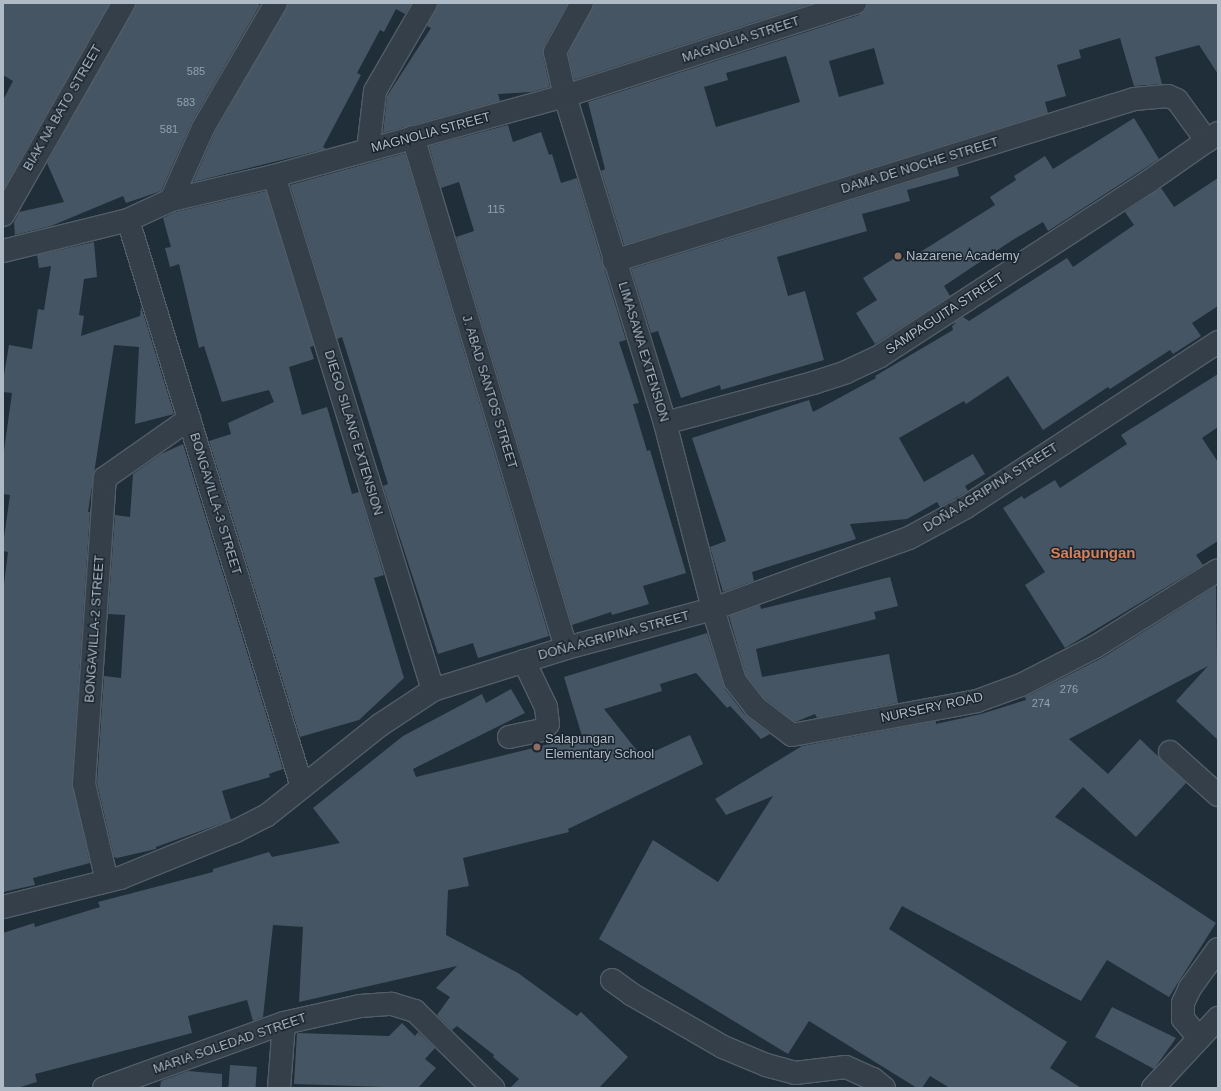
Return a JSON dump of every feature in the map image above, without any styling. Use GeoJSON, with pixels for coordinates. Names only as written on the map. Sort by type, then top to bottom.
{"type":"FeatureCollection","features":[{"type":"Feature","properties":{"kind":"street","name":"BIAK NA BATO STREET"},"geometry":{"type":"LineString","coordinates":[[3,215],[124,3]]}},
{"type":"Feature","properties":{"kind":"street"},"geometry":{"type":"LineString","coordinates":[[171,200],[202,128],[276,3]]}},
{"type":"Feature","properties":{"kind":"street"},"geometry":{"type":"LineString","coordinates":[[368,150],[375,91],[426,3]]}},
{"type":"Feature","properties":{"kind":"street","name":"LIMASAWA EXTENSION"},"geometry":{"type":"LineString","coordinates":[[582,3],[555,52],[565,96],[665,423],[713,609]]}},
{"type":"Feature","properties":{"kind":"street","name":"MAGNOLIA STREET"},"geometry":{"type":"LineString","coordinates":[[3,250],[128,220],[171,200],[274,176],[565,96],[856,3]]}},
{"type":"Feature","properties":{"kind":"street","name":"DAMA DE NOCHE STREET"},"geometry":{"type":"LineString","coordinates":[[614,260],[1134,99],[1168,96],[1177,100],[1212,137]]}},
{"type":"Feature","properties":{"kind":"street","name":"J. ABAD SANTOS STREET"},"geometry":{"type":"LineString","coordinates":[[413,137],[566,648]]}},
{"type":"Feature","properties":{"kind":"street","name":"SAMPAGUITA STREET"},"geometry":{"type":"LineString","coordinates":[[665,423],[813,383],[846,372],[880,356],[1148,182],[1212,137]]}},
{"type":"Feature","properties":{"kind":"street","name":"DIEGO SILANG EXTENSION"},"geometry":{"type":"LineString","coordinates":[[274,176],[433,690]]}},
{"type":"Feature","properties":{"kind":"street","name":"BONGAVILLA-3 STREET"},"geometry":{"type":"LineString","coordinates":[[128,220],[302,787]]}},
{"type":"Feature","properties":{"kind":"street","name":"DOÑA AGRIPINA STREET"},"geometry":{"type":"LineString","coordinates":[[3,907],[107,881],[236,831],[266,816],[380,725],[433,690],[566,648],[713,609],[909,538],[966,507],[1218,342]]}},
{"type":"Feature","properties":{"kind":"street","name":"BONGAVILLA-2 STREET"},"geometry":{"type":"LineString","coordinates":[[107,881],[84,784],[105,478],[189,419]]}},
{"type":"Feature","properties":{"kind":"street","name":"NURSERY ROAD"},"geometry":{"type":"LineString","coordinates":[[713,609],[735,681],[756,707],[792,735],[976,701],[1021,685],[1095,648],[1218,570]]}},
{"type":"Feature","properties":{"kind":"street"},"geometry":{"type":"LineString","coordinates":[[509,737],[542,730],[548,724],[546,706],[524,661]]}},
{"type":"Feature","properties":{"kind":"street"},"geometry":{"type":"LineString","coordinates":[[1170,752],[1218,795]]}},
{"type":"Feature","properties":{"kind":"street"},"geometry":{"type":"LineString","coordinates":[[1200,1038],[1183,1019],[1183,1003],[1190,988],[1218,949]]}},
{"type":"Feature","properties":{"kind":"street"},"geometry":{"type":"LineString","coordinates":[[612,980],[631,994],[723,1047],[766,1065],[795,1073],[846,1067],[873,1079],[884,1088]]}},
{"type":"Feature","properties":{"kind":"street","name":"MARIA SOLEDAD STREET"},"geometry":{"type":"LineString","coordinates":[[104,1088],[284,1023],[360,1006],[392,1004],[415,1011],[493,1088]]}},
{"type":"Feature","properties":{"kind":"street"},"geometry":{"type":"LineString","coordinates":[[1153,1088],[1218,1018]]}},
{"type":"Feature","properties":{"kind":"street"},"geometry":{"type":"LineString","coordinates":[[279,1088],[284,1023]]}},
{"type":"Feature","properties":{"kind":"building"},"geometry":{"type":"Polygon","coordinates":[[[3,3],[110,3],[3,190],[3,100],[13,81],[3,75],[3,3]]]}},
{"type":"Feature","properties":{"kind":"building"},"geometry":{"type":"Polygon","coordinates":[[[136,3],[256,3],[260,5],[192,122],[161,191],[126,203],[123,196],[51,226],[15,235],[14,222],[19,212],[64,202],[47,163],[136,3]]]}},
{"type":"Feature","properties":{"kind":"building"},"geometry":{"type":"Polygon","coordinates":[[[288,3],[412,3],[405,14],[396,9],[384,32],[380,30],[357,73],[361,75],[323,147],[326,149],[193,182],[214,134],[288,3]]]}},
{"type":"Feature","properties":{"kind":"building"},"geometry":{"type":"Polygon","coordinates":[[[438,3],[568,3],[544,46],[543,55],[550,87],[531,92],[498,94],[500,101],[383,133],[387,96],[431,28],[427,26],[438,3]]]}},
{"type":"Feature","properties":{"kind":"building"},"geometry":{"type":"Polygon","coordinates":[[[594,3],[814,3],[574,80],[568,54],[594,3]]]}},
{"type":"Feature","properties":{"kind":"building"},"geometry":{"type":"Polygon","coordinates":[[[867,3],[1218,3],[1218,74],[1199,45],[1155,57],[1162,84],[1134,86],[1120,38],[1079,50],[1081,58],[1057,65],[1066,96],[1045,102],[1048,113],[624,245],[601,171],[605,169],[588,102],[859,15],[864,11],[867,3]],[[874,48],[829,61],[839,97],[884,84],[874,48]],[[786,56],[726,73],[728,80],[704,87],[716,127],[800,102],[786,56]]]}},
{"type":"Feature","properties":{"kind":"building"},"geometry":{"type":"Polygon","coordinates":[[[1134,118],[1159,159],[1048,231],[1043,222],[1011,241],[944,286],[950,296],[875,344],[856,313],[877,300],[863,278],[901,254],[906,261],[995,205],[990,197],[1016,180],[1014,176],[1045,156],[1053,169],[1134,118]]]}},
{"type":"Feature","properties":{"kind":"building"},"geometry":{"type":"Polygon","coordinates":[[[508,125],[513,142],[541,132],[549,155],[552,154],[561,183],[577,178],[626,340],[619,342],[639,403],[633,404],[647,451],[650,450],[686,573],[643,586],[649,604],[612,615],[611,612],[572,625],[456,237],[474,231],[459,182],[441,188],[429,146],[508,125]]]}},
{"type":"Feature","properties":{"kind":"building"},"geometry":{"type":"Polygon","coordinates":[[[405,153],[549,636],[478,658],[473,643],[438,654],[383,486],[388,484],[342,337],[337,339],[290,185],[405,153]]]}},
{"type":"Feature","properties":{"kind":"building"},"geometry":{"type":"Polygon","coordinates":[[[957,167],[959,176],[907,190],[910,201],[862,214],[867,231],[777,257],[788,296],[805,291],[824,360],[721,390],[720,385],[681,398],[658,331],[651,333],[631,269],[957,167]]]}},
{"type":"Feature","properties":{"kind":"building"},"geometry":{"type":"Polygon","coordinates":[[[1218,178],[1218,306],[1192,323],[1201,336],[1173,354],[1170,350],[1110,389],[1108,387],[1043,430],[1008,376],[966,404],[964,401],[899,438],[924,482],[973,454],[985,474],[965,486],[968,491],[940,507],[937,502],[907,519],[850,524],[856,539],[752,572],[754,581],[723,592],[710,547],[726,541],[692,438],[809,400],[813,412],[876,378],[875,376],[953,330],[952,326],[956,323],[951,324],[963,317],[969,321],[1067,258],[1073,267],[1134,225],[1125,212],[1161,188],[1174,207],[1218,178]]]}},
{"type":"Feature","properties":{"kind":"building"},"geometry":{"type":"Polygon","coordinates":[[[266,191],[314,346],[310,347],[314,359],[289,367],[302,415],[327,407],[352,494],[359,492],[384,575],[374,578],[404,678],[359,720],[300,737],[209,441],[231,434],[228,423],[274,402],[269,390],[222,402],[204,346],[199,348],[179,264],[170,267],[165,248],[171,247],[163,218],[175,212],[266,191]]]}},
{"type":"Feature","properties":{"kind":"building"},"geometry":{"type":"Polygon","coordinates":[[[94,242],[97,277],[84,279],[79,315],[84,316],[81,336],[140,316],[141,306],[174,414],[135,424],[139,347],[114,345],[88,512],[90,512],[72,783],[90,863],[33,878],[35,885],[3,892],[3,592],[8,552],[3,551],[3,545],[10,495],[3,494],[3,458],[12,393],[3,392],[3,381],[9,345],[32,349],[38,309],[44,310],[51,266],[39,268],[37,255],[94,242]]]}},
{"type":"Feature","properties":{"kind":"building"},"geometry":{"type":"Polygon","coordinates":[[[1218,374],[1218,427],[1202,438],[1218,462],[1218,541],[1196,555],[1203,565],[1065,648],[1025,585],[1045,572],[1003,508],[1022,496],[1024,499],[1055,480],[1060,488],[1127,444],[1121,435],[1218,374]]]}},
{"type":"Feature","properties":{"kind":"building"},"geometry":{"type":"Polygon","coordinates":[[[183,444],[283,769],[269,774],[270,777],[222,791],[231,820],[156,847],[156,849],[117,858],[114,857],[97,783],[104,676],[121,678],[125,615],[108,614],[115,515],[130,517],[133,474],[161,454],[183,444]]]}},
{"type":"Feature","properties":{"kind":"building"},"geometry":{"type":"Polygon","coordinates":[[[890,577],[898,606],[874,612],[876,619],[756,649],[762,677],[889,654],[898,703],[817,718],[815,714],[795,722],[764,698],[746,675],[729,616],[760,605],[761,609],[890,577]]]}},
{"type":"Feature","properties":{"kind":"building"},"geometry":{"type":"Polygon","coordinates":[[[1216,586],[1218,740],[1176,701],[1208,666],[1069,739],[1108,774],[1140,739],[1186,783],[1136,837],[1083,787],[1055,817],[1216,923],[1169,997],[1107,960],[1081,1001],[902,906],[889,929],[1067,1042],[1050,1068],[1081,1088],[950,1088],[930,1076],[922,1088],[917,1088],[809,1021],[788,1054],[599,939],[653,840],[718,882],[773,796],[726,815],[715,799],[802,746],[936,721],[936,724],[981,714],[1026,700],[1025,697],[1102,658],[1216,586]]]}},
{"type":"Feature","properties":{"kind":"building"},"geometry":{"type":"Polygon","coordinates":[[[707,633],[725,689],[745,715],[770,734],[761,739],[730,706],[727,708],[696,673],[660,684],[662,691],[604,709],[642,757],[690,735],[703,764],[568,829],[569,832],[463,858],[469,886],[448,890],[446,935],[518,973],[577,1016],[581,1012],[628,1057],[599,1088],[510,1088],[519,1079],[493,1057],[494,1055],[457,1026],[452,1030],[437,1015],[450,997],[436,988],[457,966],[299,1002],[303,927],[273,925],[263,1017],[253,1021],[247,1000],[188,1016],[192,1033],[35,1074],[37,1082],[17,1088],[3,1088],[3,933],[34,923],[35,927],[100,907],[98,902],[213,872],[213,869],[269,852],[272,857],[340,843],[313,808],[403,736],[482,694],[486,703],[511,689],[525,713],[413,769],[416,777],[582,736],[564,677],[707,633]]]}},
{"type":"Feature","properties":{"kind":"building"},"geometry":{"type":"Polygon","coordinates":[[[1112,1007],[1176,1038],[1154,1069],[1095,1037],[1112,1007]]]}},
{"type":"Feature","properties":{"kind":"building"},"geometry":{"type":"Polygon","coordinates":[[[402,1023],[415,1036],[418,1032],[435,1048],[425,1059],[436,1068],[418,1088],[294,1084],[297,1033],[389,1036],[402,1023]]]}},
{"type":"Feature","properties":{"kind":"building"},"geometry":{"type":"Polygon","coordinates":[[[230,1065],[257,1067],[255,1088],[228,1088],[230,1065]]]}},
{"type":"Feature","properties":{"kind":"building"},"geometry":{"type":"Polygon","coordinates":[[[188,1071],[222,1074],[222,1088],[160,1088],[161,1081],[188,1071]]]}},
{"type":"Feature","properties":{"kind":"place","name":"Nazarene Academy"},"geometry":{"type":"Point","coordinates":[898,256]}},
{"type":"Feature","properties":{"kind":"place","name":"Salapungan Elementary School"},"geometry":{"type":"Point","coordinates":[537,747]}},
{"type":"Feature","properties":{"kind":"district","name":"Salapungan"},"geometry":{"type":"Point","coordinates":[1093,553]}}]}
